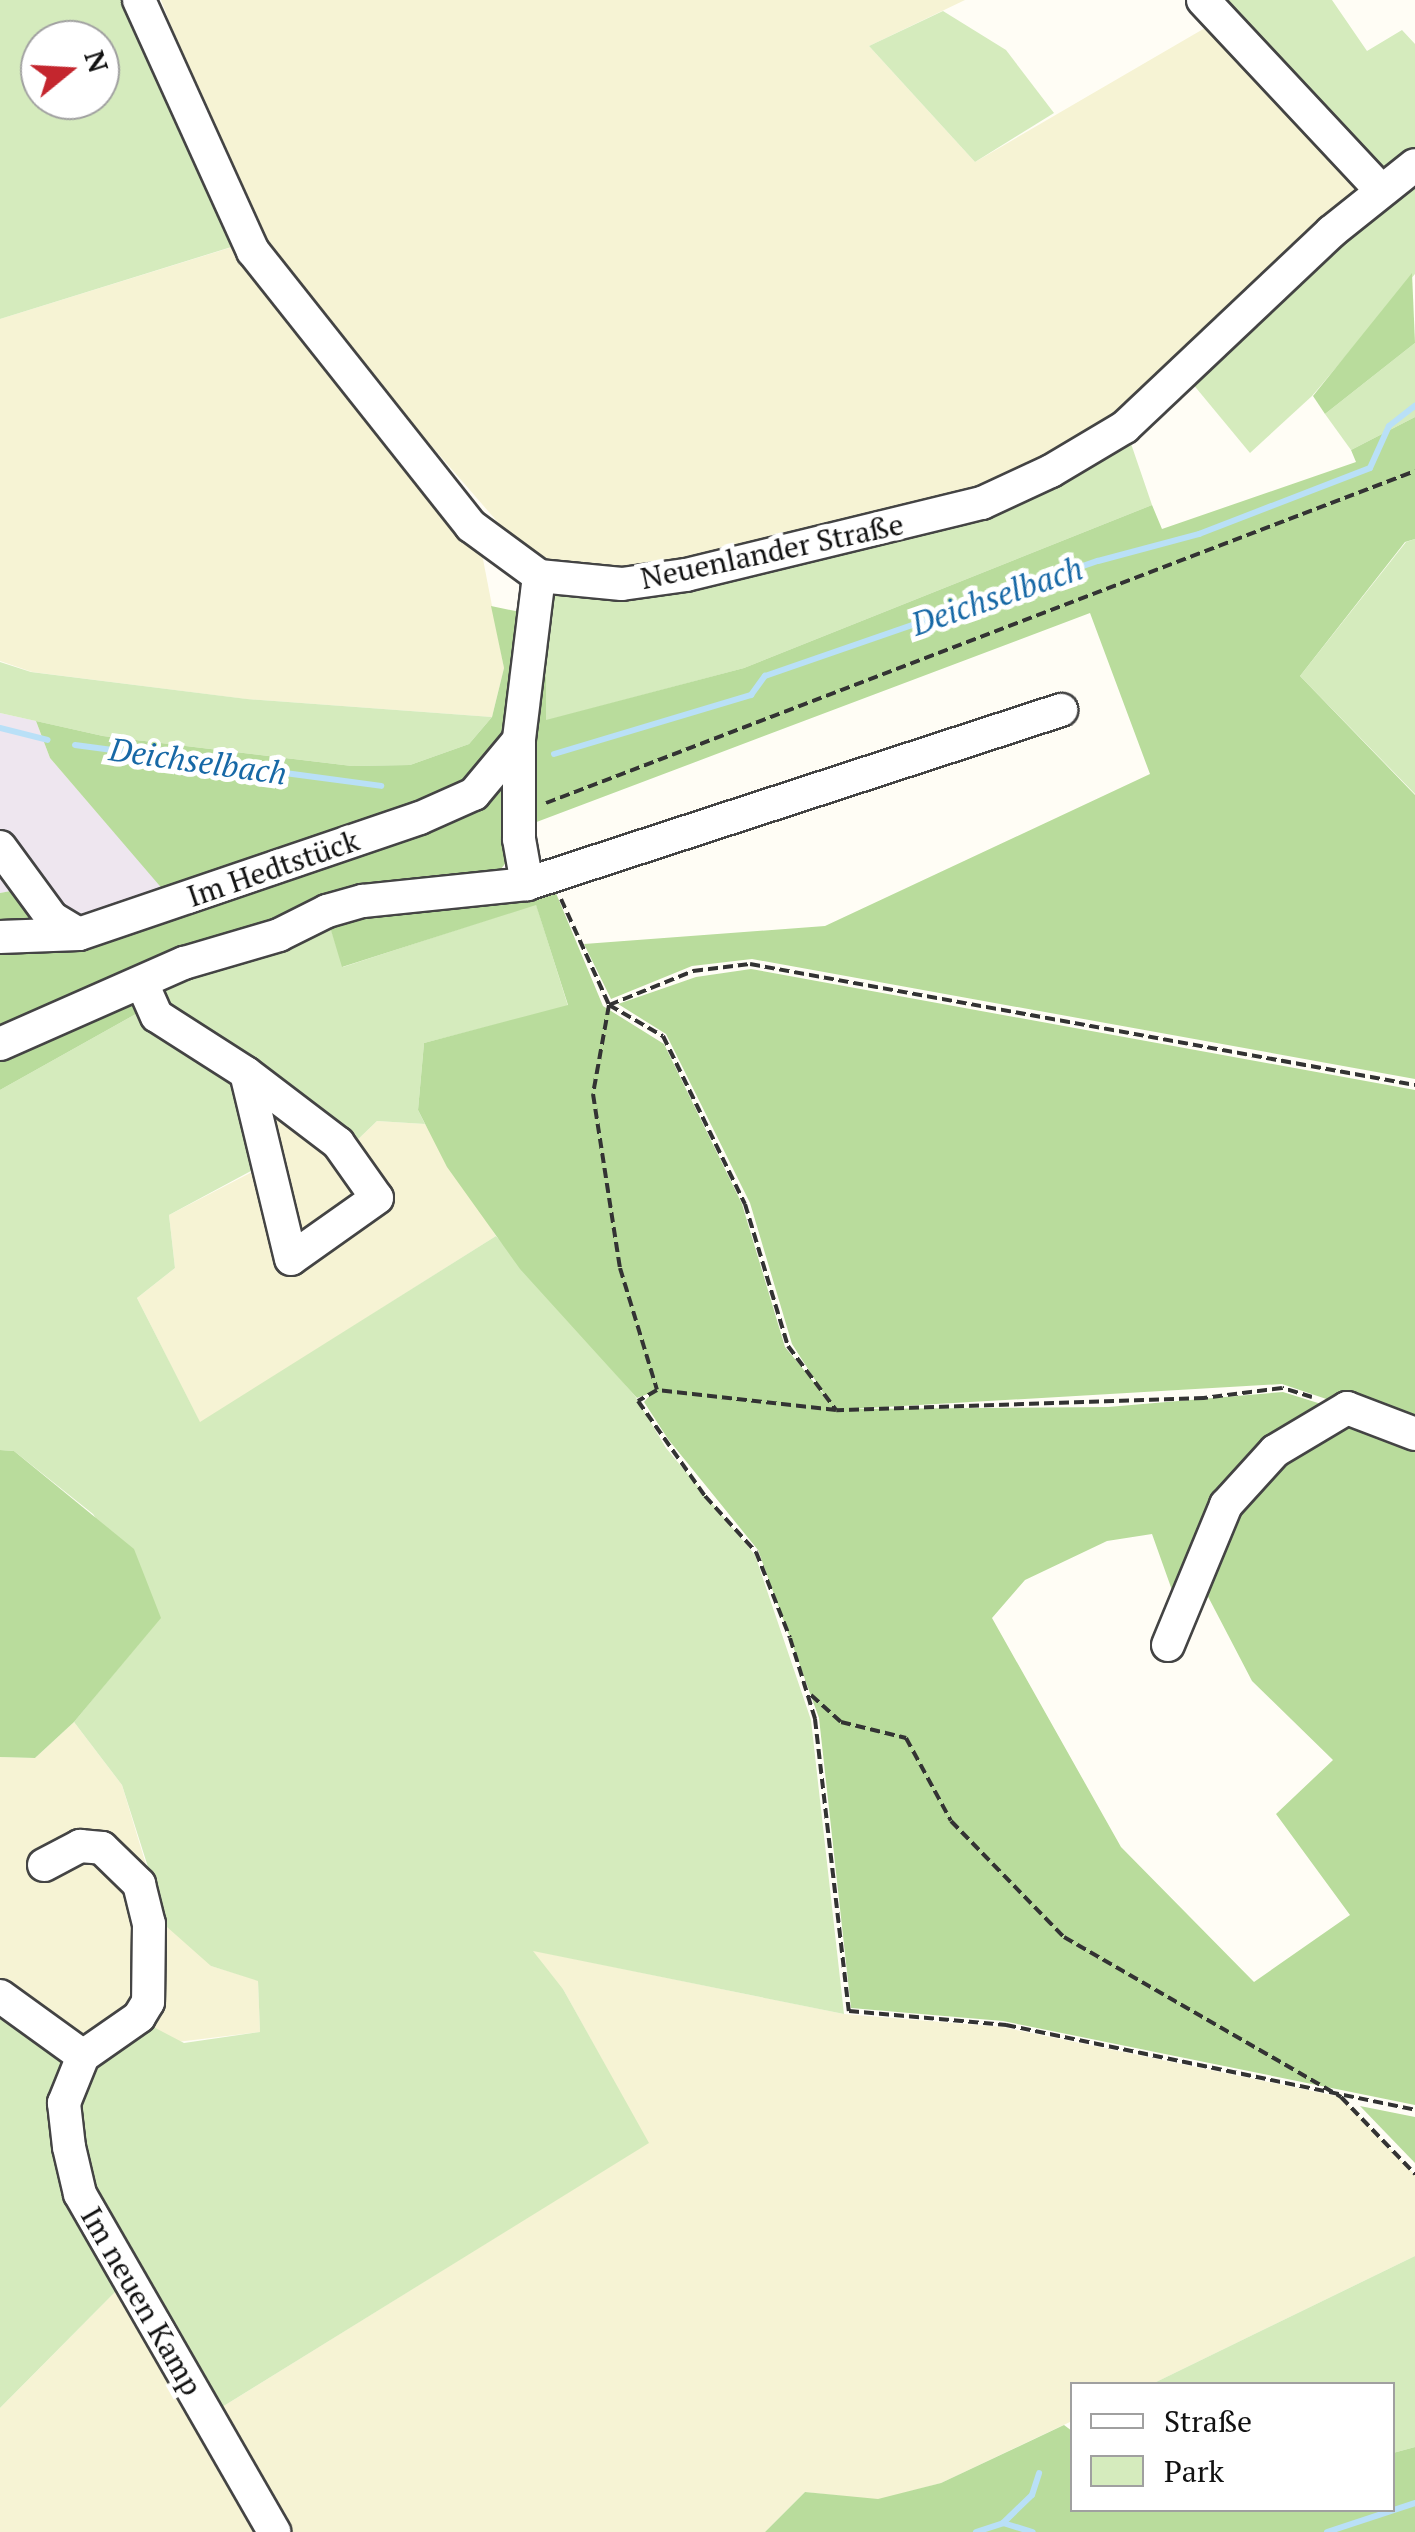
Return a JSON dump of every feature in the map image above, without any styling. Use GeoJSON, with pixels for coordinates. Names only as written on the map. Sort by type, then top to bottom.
{"type":"FeatureCollection","features":[{"type":"Feature","properties":{"kind":"street"},"geometry":{"type":"LineString","coordinates":[[138,0],[253,251],[471,526],[539,576],[519,740],[519,814],[539,881]]}},
{"type":"Feature","properties":{"kind":"street"},"geometry":{"type":"LineString","coordinates":[[1203,0],[1381,190]]}},
{"type":"Feature","properties":{"kind":"street","name":"Neuenlander Straße"},"geometry":{"type":"LineString","coordinates":[[539,576],[622,584],[686,575],[999,495],[1125,427],[1381,190],[1415,165]]}},
{"type":"Feature","properties":{"kind":"street","name":"Im Hedtstück"},"geometry":{"type":"LineString","coordinates":[[0,1044],[142,983],[364,901],[539,881],[1060,710]]}},
{"type":"Feature","properties":{"kind":"street","name":"Im Hedtstück"},"geometry":{"type":"LineString","coordinates":[[0,937],[79,934],[420,818],[474,794],[519,740]]}},
{"type":"Feature","properties":{"kind":"street"},"geometry":{"type":"LineString","coordinates":[[0,846],[52,918],[79,934]]}},
{"type":"Feature","properties":{"kind":"street"},"geometry":{"type":"LineString","coordinates":[[142,983],[157,1016],[246,1073],[338,1143],[377,1198],[291,1259],[246,1073]]}},
{"type":"Feature","properties":{"kind":"street"},"geometry":{"type":"LineString","coordinates":[[1168,1645],[1226,1505],[1275,1451],[1347,1408],[1415,1434]]}},
{"type":"Feature","properties":{"kind":"street"},"geometry":{"type":"LineString","coordinates":[[0,1996],[83,2056],[139,2017],[148,2002],[149,1924],[139,1884],[102,1848],[80,1846],[44,1864]]}},
{"type":"Feature","properties":{"kind":"street","name":"Im neuen Kamp"},"geometry":{"type":"LineString","coordinates":[[83,2056],[64,2104],[80,2194],[274,2532]]}},
{"type":"Feature","properties":{"kind":"path"},"geometry":{"type":"LineString","coordinates":[[519,814],[1415,471]]}},
{"type":"Feature","properties":{"kind":"path"},"geometry":{"type":"LineString","coordinates":[[539,881],[608,1005],[663,1036],[745,1204],[788,1346],[836,1410]]}},
{"type":"Feature","properties":{"kind":"path"},"geometry":{"type":"LineString","coordinates":[[608,1005],[693,971],[750,964],[1415,1084]]}},
{"type":"Feature","properties":{"kind":"path"},"geometry":{"type":"LineString","coordinates":[[608,1005],[593,1094],[620,1268],[656,1390]]}},
{"type":"Feature","properties":{"kind":"path"},"geometry":{"type":"LineString","coordinates":[[1347,1408],[1282,1388],[1204,1398],[836,1410],[656,1390],[638,1401],[705,1496],[756,1552],[808,1692],[828,1808],[848,2011],[1006,2025],[1415,2110]]}},
{"type":"Feature","properties":{"kind":"path"},"geometry":{"type":"LineString","coordinates":[[808,1692],[841,1722],[906,1738],[951,1820],[1064,1937],[1341,2097],[1415,2174]]}},
{"type":"Feature","properties":{"kind":"shaded area"},"geometry":{"type":"Polygon","coordinates":[[[161,0],[965,0],[869,46],[975,162],[1217,21],[1362,193],[1112,420],[1035,466],[935,505],[618,574],[553,567],[515,542],[255,243],[161,0]]]}},
{"type":"Feature","properties":{"kind":"shaded area"},"geometry":{"type":"Polygon","coordinates":[[[242,244],[482,554],[504,668],[492,717],[246,699],[32,672],[0,661],[0,319],[242,244]]]}},
{"type":"Feature","properties":{"kind":"shaded area"},"geometry":{"type":"Polygon","coordinates":[[[0,713],[36,721],[50,758],[166,892],[56,931],[17,890],[0,893],[0,713]]]}},
{"type":"Feature","properties":{"kind":"shaded area"},"geometry":{"type":"Polygon","coordinates":[[[236,1077],[350,1147],[377,1121],[425,1124],[496,1236],[200,1423],[137,1298],[175,1268],[169,1215],[252,1172],[236,1077]]]}},
{"type":"Feature","properties":{"kind":"shaded area"},"geometry":{"type":"Polygon","coordinates":[[[74,1722],[122,1785],[150,1878],[211,1966],[258,1980],[260,2032],[102,2051],[0,1990],[0,1757],[35,1758],[74,1722]]]}},
{"type":"Feature","properties":{"kind":"shaded area"},"geometry":{"type":"Polygon","coordinates":[[[531,1950],[844,2014],[1002,2027],[1341,2097],[1415,2175],[1415,2256],[1156,2382],[1070,2382],[1070,2422],[941,2483],[878,2500],[805,2492],[765,2532],[280,2532],[214,2412],[648,2143],[563,1989],[531,1950]]]}},
{"type":"Feature","properties":{"kind":"shaded area"},"geometry":{"type":"Polygon","coordinates":[[[124,2283],[268,2532],[0,2532],[0,2408],[124,2283]]]}},
{"type":"Feature","properties":{"kind":"green space"},"geometry":{"type":"Polygon","coordinates":[[[0,0],[132,0],[241,244],[0,319],[0,0]]]}},
{"type":"Feature","properties":{"kind":"green space"},"geometry":{"type":"Polygon","coordinates":[[[1212,0],[1332,0],[1367,51],[1402,30],[1415,44],[1415,155],[1380,177],[1212,0]]]}},
{"type":"Feature","properties":{"kind":"green space"},"geometry":{"type":"Polygon","coordinates":[[[943,11],[1006,50],[1054,113],[975,162],[869,46],[943,11]]]}},
{"type":"Feature","properties":{"kind":"green space"},"geometry":{"type":"Polygon","coordinates":[[[1415,176],[1415,274],[1312,396],[1250,453],[1192,383],[1415,176]]]}},
{"type":"Feature","properties":{"kind":"green space"},"geometry":{"type":"Polygon","coordinates":[[[1412,273],[1415,343],[1325,414],[1313,396],[1412,273]]]}},
{"type":"Feature","properties":{"kind":"green space"},"geometry":{"type":"Polygon","coordinates":[[[1415,343],[1415,417],[1351,450],[1325,414],[1415,343]]]}},
{"type":"Feature","properties":{"kind":"green space"},"geometry":{"type":"Polygon","coordinates":[[[1415,417],[1415,539],[1405,542],[1300,676],[1415,795],[1415,1079],[752,959],[692,966],[611,999],[584,944],[825,926],[1150,774],[1090,613],[526,826],[535,646],[546,677],[546,720],[744,668],[1152,505],[1162,529],[1356,462],[1351,450],[1415,417]]]}},
{"type":"Feature","properties":{"kind":"green space"},"geometry":{"type":"Polygon","coordinates":[[[1127,432],[1152,505],[744,668],[545,721],[546,677],[535,646],[554,592],[910,532],[1127,432]]]}},
{"type":"Feature","properties":{"kind":"green space"},"geometry":{"type":"Polygon","coordinates":[[[1415,539],[1415,794],[1300,676],[1406,542],[1415,539]]]}},
{"type":"Feature","properties":{"kind":"green space"},"geometry":{"type":"Polygon","coordinates":[[[491,606],[525,613],[508,860],[497,874],[143,974],[143,1010],[0,1090],[0,893],[16,890],[57,931],[165,892],[50,758],[36,721],[103,736],[352,766],[410,765],[469,744],[492,717],[504,668],[491,606]]]}},
{"type":"Feature","properties":{"kind":"green space"},"geometry":{"type":"Polygon","coordinates":[[[0,662],[31,672],[247,699],[492,717],[469,744],[410,765],[352,766],[103,736],[0,713],[0,662]]]}},
{"type":"Feature","properties":{"kind":"green space"},"geometry":{"type":"Polygon","coordinates":[[[553,886],[603,1006],[664,1044],[742,1204],[785,1347],[826,1397],[792,1344],[750,1203],[666,1034],[618,1004],[696,977],[751,969],[1415,1090],[1415,1429],[1282,1384],[850,1409],[1108,1407],[1283,1392],[1334,1408],[1270,1444],[1229,1489],[1178,1607],[1152,1534],[1107,1541],[1025,1580],[992,1618],[1121,1847],[1254,1982],[1350,1915],[1276,1814],[1333,1760],[1252,1681],[1203,1587],[1232,1510],[1279,1455],[1347,1414],[1415,1440],[1415,2105],[1003,2021],[851,2008],[819,1718],[758,1550],[668,1439],[644,1402],[653,1392],[637,1398],[520,1269],[447,1167],[418,1110],[424,1043],[568,1005],[536,905],[342,967],[327,917],[416,902],[475,898],[495,904],[553,886]]]}},
{"type":"Feature","properties":{"kind":"green space"},"geometry":{"type":"Polygon","coordinates":[[[536,904],[568,1006],[424,1043],[418,1110],[425,1124],[377,1121],[350,1147],[183,1023],[157,990],[327,917],[343,967],[536,904]]]}},
{"type":"Feature","properties":{"kind":"green space"},"geometry":{"type":"Polygon","coordinates":[[[143,1010],[236,1077],[260,1166],[169,1215],[175,1268],[137,1298],[200,1422],[496,1236],[635,1396],[666,1448],[755,1555],[811,1720],[844,2014],[533,1951],[563,1989],[649,2143],[214,2412],[112,2247],[69,2106],[92,2063],[142,2021],[184,2043],[260,2032],[258,1981],[211,1966],[167,1927],[122,1785],[74,1722],[160,1618],[93,1514],[14,1451],[0,1450],[0,1090],[143,1010]]]}},
{"type":"Feature","properties":{"kind":"green space"},"geometry":{"type":"Polygon","coordinates":[[[0,1450],[14,1451],[134,1549],[161,1618],[74,1722],[35,1758],[0,1757],[0,1450]]]}},
{"type":"Feature","properties":{"kind":"green space"},"geometry":{"type":"Polygon","coordinates":[[[0,2001],[76,2057],[59,2100],[124,2283],[0,2408],[0,2001]]]}},
{"type":"Feature","properties":{"kind":"green space"},"geometry":{"type":"Polygon","coordinates":[[[1360,2106],[1415,2117],[1415,2163],[1360,2106]]]}},
{"type":"Feature","properties":{"kind":"green space"},"geometry":{"type":"Polygon","coordinates":[[[1415,2256],[1415,2447],[1395,2452],[1395,2382],[1156,2382],[1415,2256]]]}},
{"type":"Feature","properties":{"kind":"green space"},"geometry":{"type":"Polygon","coordinates":[[[1064,2425],[1070,2430],[1070,2512],[1395,2512],[1395,2452],[1415,2447],[1415,2532],[765,2532],[805,2492],[878,2499],[941,2483],[1064,2425]]]}},
{"type":"Feature","properties":{"kind":"waterway","name":"Deichselbach"},"geometry":{"type":"LineString","coordinates":[[554,754],[751,695],[765,676],[1098,561],[1199,534],[1370,468],[1389,426],[1415,406]]}},
{"type":"Feature","properties":{"kind":"waterway","name":"Deichselbach"},"geometry":{"type":"LineString","coordinates":[[0,728],[48,740]]}},
{"type":"Feature","properties":{"kind":"waterway","name":"Deichselbach"},"geometry":{"type":"LineString","coordinates":[[75,745],[381,786]]}},
{"type":"Feature","properties":{"kind":"waterway"},"geometry":{"type":"LineString","coordinates":[[1003,2523],[1032,2495],[1039,2473]]}},
{"type":"Feature","properties":{"kind":"waterway"},"geometry":{"type":"LineString","coordinates":[[1395,2510],[1415,2503]]}},
{"type":"Feature","properties":{"kind":"waterway"},"geometry":{"type":"LineString","coordinates":[[1327,2532],[1388,2512]]}},
{"type":"Feature","properties":{"kind":"waterway"},"geometry":{"type":"LineString","coordinates":[[976,2532],[1003,2523],[1033,2532]]}}]}
